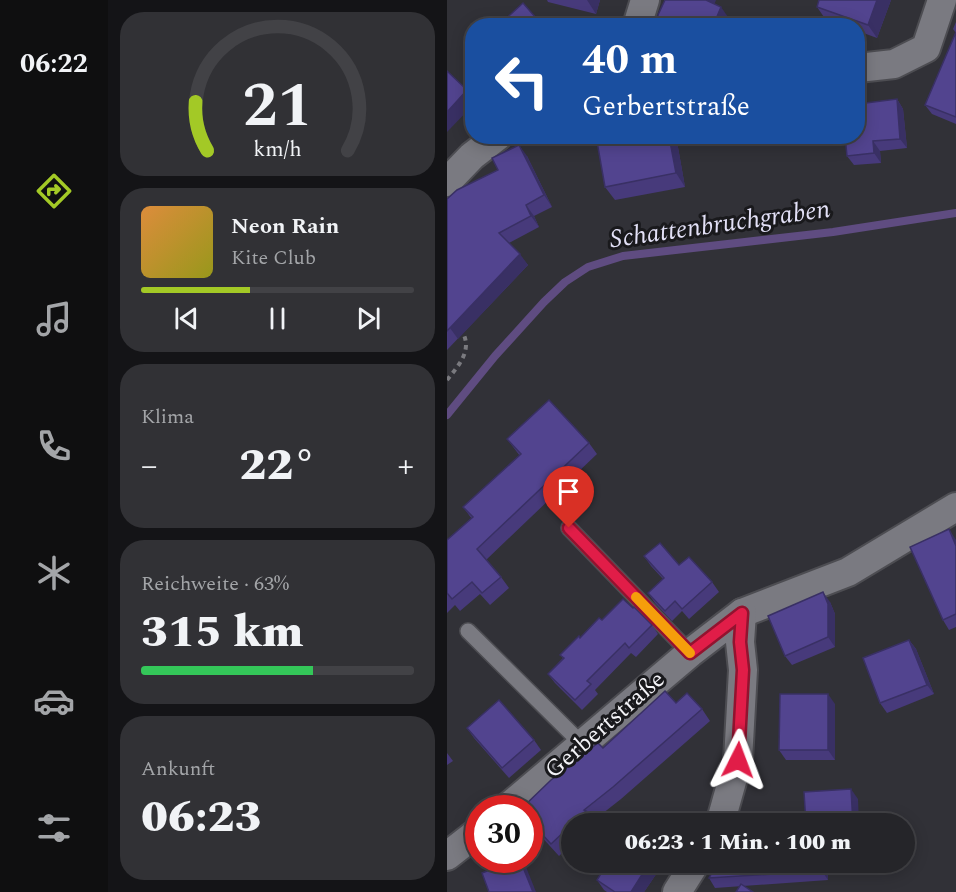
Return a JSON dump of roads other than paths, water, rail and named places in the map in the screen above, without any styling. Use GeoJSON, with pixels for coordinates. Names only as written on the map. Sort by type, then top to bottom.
{"type":"FeatureCollection","features":[{"type":"Feature","properties":{"kind":"street"},"geometry":{"type":"LineString","coordinates":[[639,18],[645,0]]}},
{"type":"Feature","properties":{"kind":"street"},"geometry":{"type":"LineString","coordinates":[[865,67],[894,64],[926,48],[942,0]]}},
{"type":"Feature","properties":{"kind":"street"},"geometry":{"type":"LineString","coordinates":[[447,182],[472,156],[488,144]]}},
{"type":"Feature","properties":{"kind":"street","name":"Gerbertstraße"},"geometry":{"type":"LineString","coordinates":[[523,795],[690,653],[742,613],[848,572],[956,507]]}},
{"type":"Feature","properties":{"kind":"street"},"geometry":{"type":"LineString","coordinates":[[723,813],[738,760],[743,670],[740,642],[742,613]]}},
{"type":"Feature","properties":{"kind":"street"},"geometry":{"type":"LineString","coordinates":[[447,856],[465,842]]}},
{"type":"Feature","properties":{"kind":"street"},"geometry":{"type":"LineString","coordinates":[[677,892],[689,873]]}},
{"type":"Feature","properties":{"kind":"lane"},"geometry":{"type":"LineString","coordinates":[[569,528],[690,653]]}},
{"type":"Feature","properties":{"kind":"lane"},"geometry":{"type":"LineString","coordinates":[[468,631],[583,745]]}},
{"type":"Feature","properties":{"kind":"waterway","name":"Schattenbruchgraben"},"geometry":{"type":"LineString","coordinates":[[447,415],[495,356],[544,302],[565,282],[588,267],[623,256],[833,232],[956,213]]}}]}
